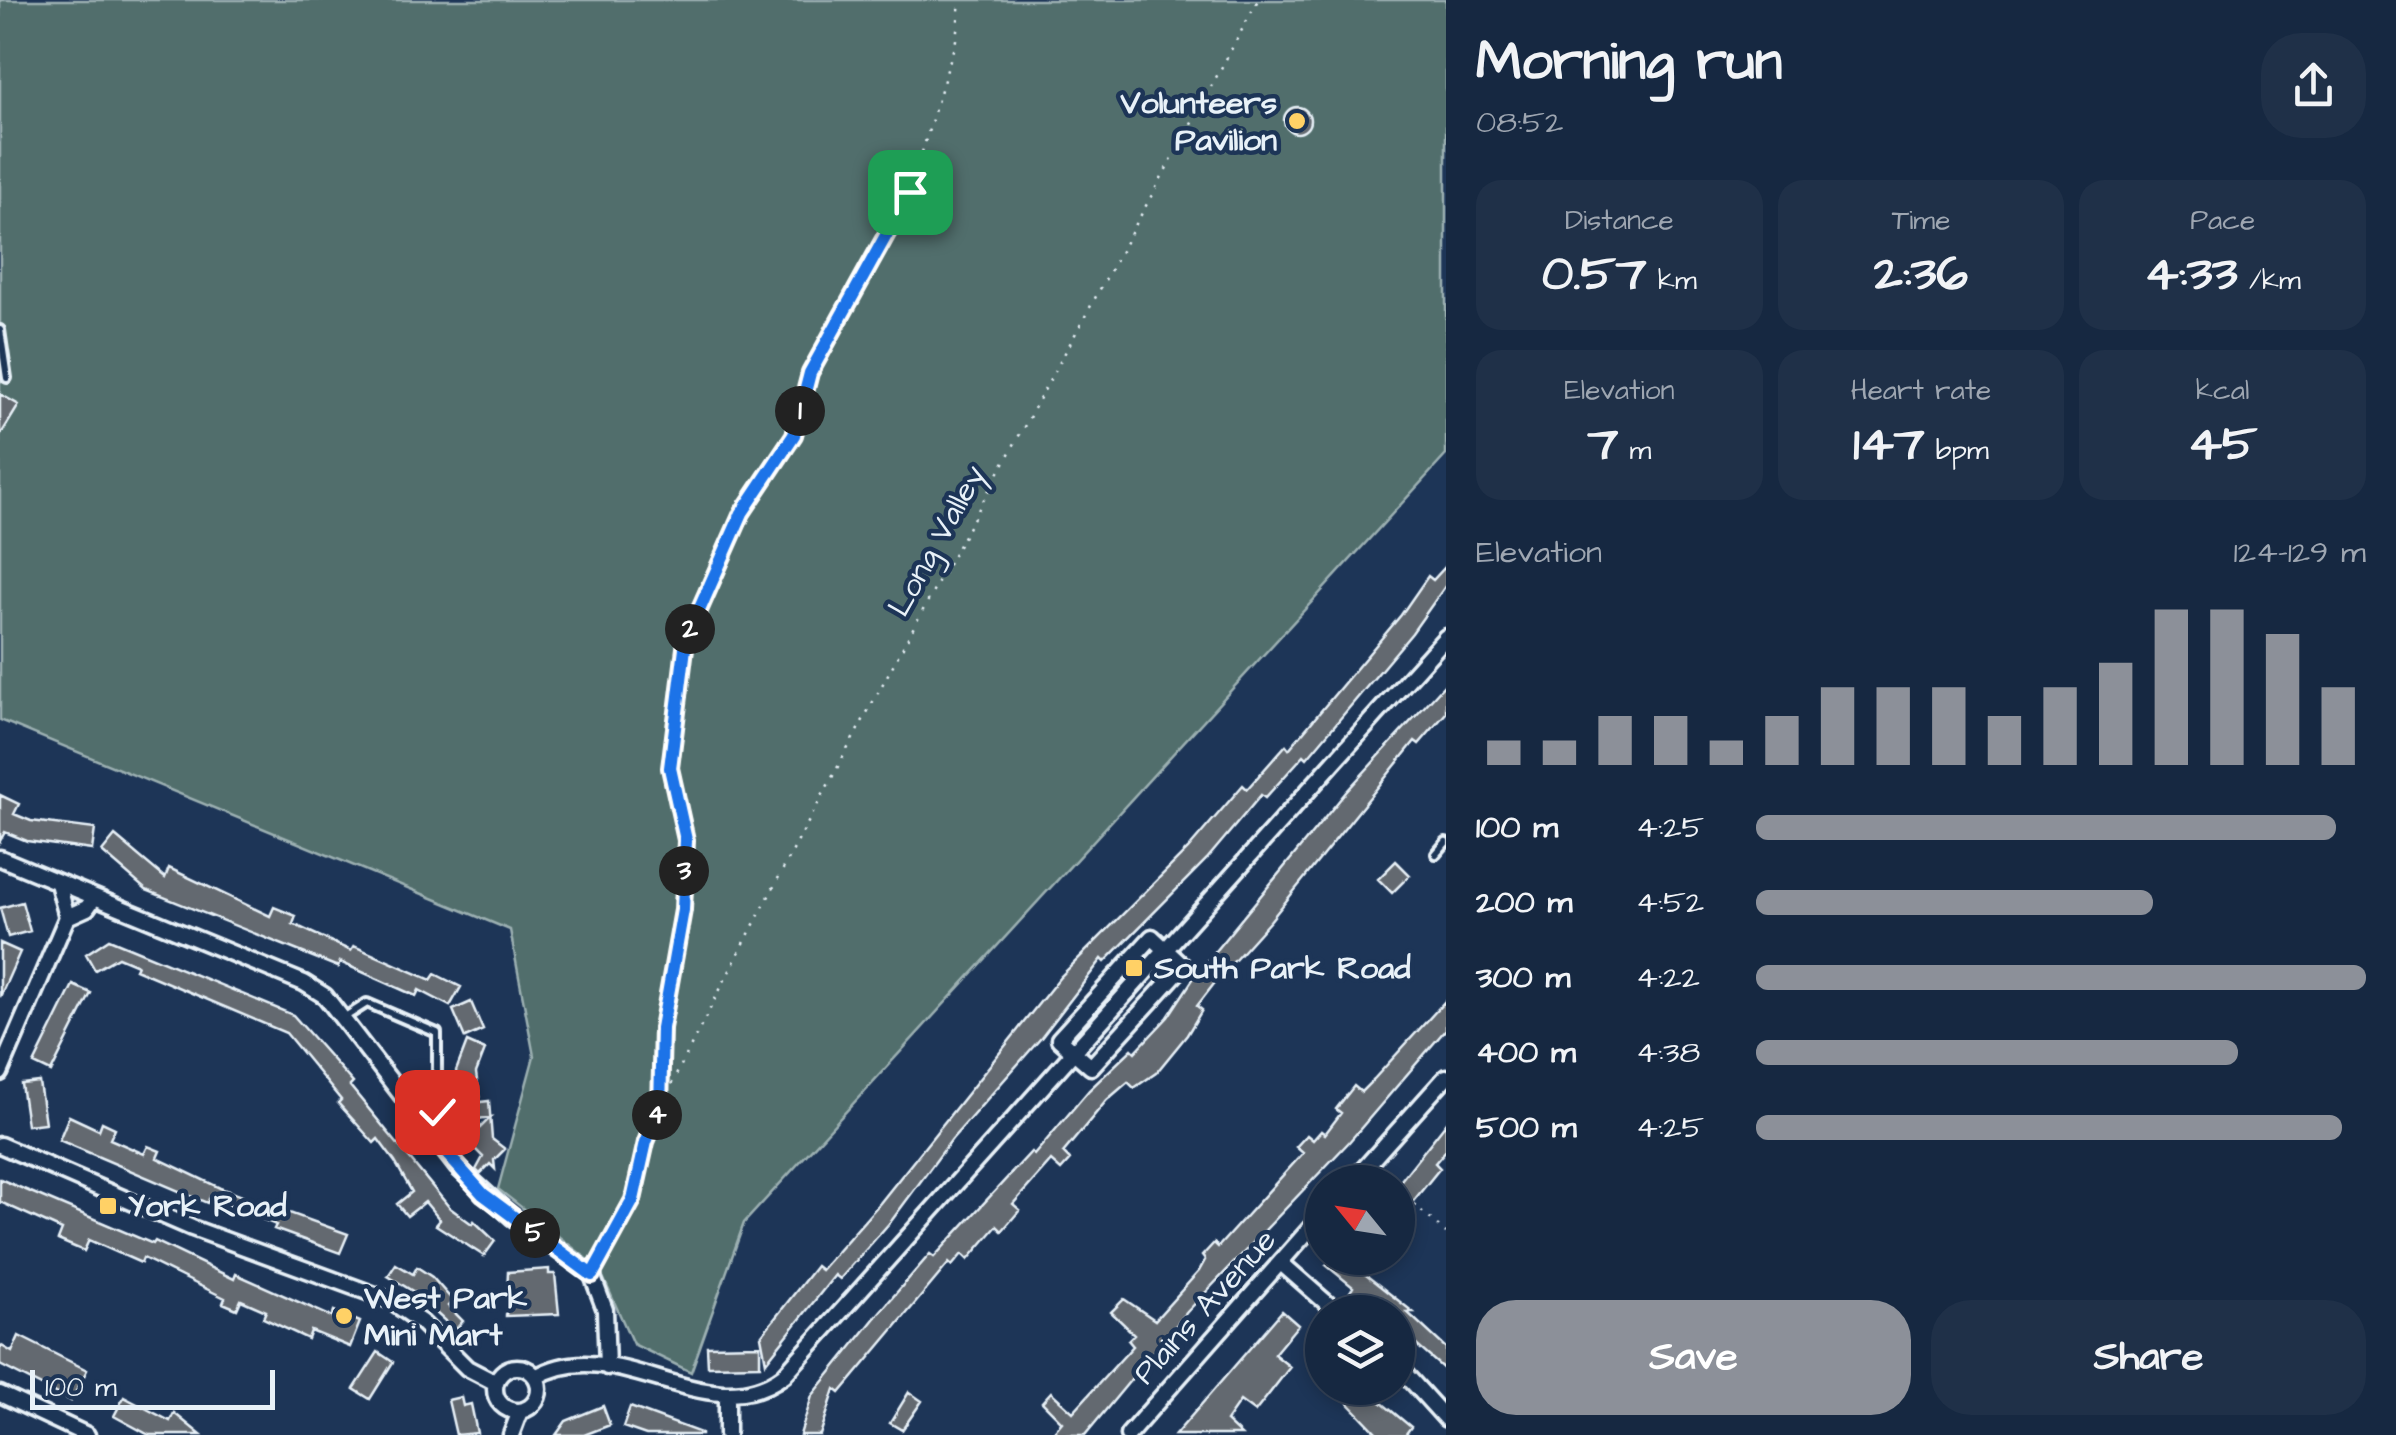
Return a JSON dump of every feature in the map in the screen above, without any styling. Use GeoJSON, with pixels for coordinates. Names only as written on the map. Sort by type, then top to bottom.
{"type":"FeatureCollection","features":[{"type":"Feature","properties":{"kind":"street"},"geometry":{"type":"LineString","coordinates":[[536,1377],[560,1366],[608,1366],[727,1394],[761,1389],[784,1376],[1446,637]]}},
{"type":"Feature","properties":{"kind":"street"},"geometry":{"type":"LineString","coordinates":[[0,858],[304,983],[325,996],[425,1129],[483,1194],[592,1275],[605,1310],[608,1366]]}},
{"type":"Feature","properties":{"kind":"street"},"geometry":{"type":"LineString","coordinates":[[0,1074],[67,917],[58,883]]}},
{"type":"Feature","properties":{"kind":"street"},"geometry":{"type":"LineString","coordinates":[[67,917],[87,908],[94,898]]}},
{"type":"Feature","properties":{"kind":"street"},"geometry":{"type":"LineString","coordinates":[[1073,1052],[1091,1068],[1183,966],[1165,950]]}},
{"type":"Feature","properties":{"kind":"street"},"geometry":{"type":"LineString","coordinates":[[1367,1165],[1446,1077]]}},
{"type":"Feature","properties":{"kind":"street"},"geometry":{"type":"LineString","coordinates":[[0,1144],[192,1228],[389,1300],[421,1322],[467,1368],[496,1383]]}},
{"type":"Feature","properties":{"kind":"street","name":"Plains Avenue"},"geometry":{"type":"LineString","coordinates":[[1128,1435],[1305,1235]]}},
{"type":"Feature","properties":{"kind":"street"},"geometry":{"type":"LineString","coordinates":[[1281,1263],[1318,1295]]}},
{"type":"Feature","properties":{"kind":"street"},"geometry":{"type":"LineString","coordinates":[[511,1435],[520,1411],[537,1400],[536,1377],[526,1368],[514,1366],[504,1370],[496,1383],[500,1403],[520,1411]]}},
{"type":"Feature","properties":{"kind":"street"},"geometry":{"type":"LineString","coordinates":[[1415,1384],[1446,1418]]}},
{"type":"Feature","properties":{"kind":"street"},"geometry":{"type":"LineString","coordinates":[[0,1394],[77,1433]]}},
{"type":"Feature","properties":{"kind":"street"},"geometry":{"type":"LineString","coordinates":[[727,1394],[727,1435]]}},
{"type":"Feature","properties":{"kind":"lane"},"geometry":{"type":"LineString","coordinates":[[0,330],[6,378]]}},
{"type":"Feature","properties":{"kind":"lane"},"geometry":{"type":"LineString","coordinates":[[1436,854],[1446,842]]}},
{"type":"Feature","properties":{"kind":"lane"},"geometry":{"type":"LineString","coordinates":[[344,1018],[368,1002],[437,1033],[437,1112],[425,1129]]}},
{"type":"Feature","properties":{"kind":"path"},"geometry":{"type":"LineString","coordinates":[[592,1275],[633,1200],[646,1142],[660,1107],[662,1028],[683,910],[686,840],[670,768],[686,640],[742,513],[794,435],[810,373],[910,192],[956,40],[960,0]]}},
{"type":"Feature","properties":{"kind":"path","name":"Long Valley"},"geometry":{"type":"LineString","coordinates":[[660,1107],[791,848],[1050,388],[1258,0]]}},
{"type":"Feature","properties":{"kind":"path"},"geometry":{"type":"LineString","coordinates":[[1415,1205],[1446,1233]]}},
{"type":"Feature","properties":{"kind":"green space"},"geometry":{"type":"Polygon","coordinates":[[[0,0],[1446,0],[1446,455],[744,1223],[691,1372],[633,1344],[599,1268],[498,1189],[534,1056],[510,930],[0,720],[0,0]]]}},
{"type":"Feature","properties":{"kind":"building","name":"Volunteers Pavilion"},"geometry":{"type":"Polygon","coordinates":[[[1297,107],[1306,111],[1310,120],[1306,129],[1297,133],[1288,129],[1284,120],[1288,111],[1297,107]]]}},
{"type":"Feature","properties":{"kind":"building"},"geometry":{"type":"Polygon","coordinates":[[[0,394],[19,405],[0,436],[0,394]]]}},
{"type":"Feature","properties":{"kind":"building"},"geometry":{"type":"Polygon","coordinates":[[[1446,566],[1446,585],[1412,633],[1307,758],[1304,755],[1265,798],[1261,795],[1207,859],[1105,962],[1102,959],[1041,1038],[952,1139],[892,1220],[840,1279],[835,1275],[766,1362],[761,1336],[816,1266],[821,1270],[880,1203],[1060,977],[1188,849],[1243,785],[1247,789],[1286,745],[1289,749],[1401,615],[1428,576],[1433,580],[1446,566]]]}},
{"type":"Feature","properties":{"kind":"building"},"geometry":{"type":"Polygon","coordinates":[[[1446,683],[1446,713],[1419,744],[1415,741],[1270,921],[1217,980],[1197,1006],[1202,1010],[1187,1035],[1156,1073],[1134,1088],[1128,1082],[1107,1100],[1063,1153],[1070,1160],[1061,1170],[1051,1161],[1013,1204],[1020,1210],[1002,1231],[997,1226],[968,1260],[962,1254],[952,1266],[949,1263],[840,1393],[835,1389],[820,1435],[800,1435],[812,1396],[878,1314],[930,1254],[934,1257],[1031,1152],[1034,1155],[1089,1090],[1132,1049],[1135,1052],[1168,1017],[1197,973],[1346,792],[1446,683]]]}},
{"type":"Feature","properties":{"kind":"building"},"geometry":{"type":"Polygon","coordinates":[[[0,795],[19,804],[14,814],[31,821],[95,829],[92,850],[27,841],[5,832],[0,841],[0,795]]]}},
{"type":"Feature","properties":{"kind":"building"},"geometry":{"type":"Polygon","coordinates":[[[115,836],[165,878],[169,868],[270,916],[274,907],[296,916],[293,924],[351,951],[354,946],[431,980],[435,974],[461,987],[450,1006],[419,990],[416,996],[340,962],[338,967],[146,890],[102,852],[115,836]]]}},
{"type":"Feature","properties":{"kind":"building"},"geometry":{"type":"Polygon","coordinates":[[[1396,861],[1410,875],[1392,893],[1378,879],[1396,861]]]}},
{"type":"Feature","properties":{"kind":"building"},"geometry":{"type":"Polygon","coordinates":[[[22,902],[30,931],[8,937],[0,908],[22,902]]]}},
{"type":"Feature","properties":{"kind":"building"},"geometry":{"type":"Polygon","coordinates":[[[109,939],[293,1015],[353,1083],[350,1086],[450,1208],[472,1224],[474,1221],[495,1241],[484,1256],[436,1225],[440,1220],[425,1202],[407,1216],[397,1204],[412,1192],[395,1162],[378,1139],[374,1143],[338,1103],[341,1100],[286,1033],[135,969],[137,965],[118,957],[95,970],[86,954],[109,939]]]}},
{"type":"Feature","properties":{"kind":"building"},"geometry":{"type":"Polygon","coordinates":[[[0,943],[20,952],[0,997],[0,943]]]}},
{"type":"Feature","properties":{"kind":"building"},"geometry":{"type":"Polygon","coordinates":[[[73,985],[91,993],[51,1072],[34,1064],[73,985]]]}},
{"type":"Feature","properties":{"kind":"building"},"geometry":{"type":"Polygon","coordinates":[[[1446,1000],[1446,1029],[1327,1165],[1305,1165],[1305,1188],[1187,1312],[1085,1435],[1051,1435],[1062,1422],[1042,1402],[1051,1392],[1073,1412],[1133,1346],[1128,1340],[1134,1334],[1111,1312],[1124,1299],[1155,1320],[1199,1271],[1205,1260],[1202,1256],[1214,1243],[1218,1247],[1303,1153],[1296,1147],[1307,1135],[1313,1140],[1321,1131],[1325,1134],[1341,1113],[1336,1109],[1354,1086],[1361,1092],[1446,1000]]]}},
{"type":"Feature","properties":{"kind":"building"},"geometry":{"type":"Polygon","coordinates":[[[471,1002],[483,1030],[465,1038],[453,1010],[471,1002]]]}},
{"type":"Feature","properties":{"kind":"building"},"geometry":{"type":"Polygon","coordinates":[[[467,1042],[485,1050],[476,1073],[480,1102],[489,1101],[490,1117],[464,1121],[456,1071],[467,1042]]]}},
{"type":"Feature","properties":{"kind":"building"},"geometry":{"type":"Polygon","coordinates":[[[39,1082],[45,1123],[27,1125],[21,1084],[39,1082]]]}},
{"type":"Feature","properties":{"kind":"building"},"geometry":{"type":"Polygon","coordinates":[[[69,1116],[99,1130],[102,1122],[115,1128],[110,1139],[144,1154],[148,1146],[160,1151],[157,1158],[220,1188],[348,1234],[340,1253],[274,1229],[276,1225],[210,1197],[207,1203],[59,1140],[69,1116]]]}},
{"type":"Feature","properties":{"kind":"building"},"geometry":{"type":"Polygon","coordinates":[[[490,1118],[492,1139],[505,1149],[494,1160],[495,1169],[490,1164],[480,1174],[476,1170],[483,1157],[467,1141],[490,1118]]]}},
{"type":"Feature","properties":{"kind":"building"},"geometry":{"type":"Polygon","coordinates":[[[1446,1123],[1446,1150],[1435,1163],[1440,1168],[1415,1199],[1413,1165],[1446,1123]]]}},
{"type":"Feature","properties":{"kind":"building"},"geometry":{"type":"Polygon","coordinates":[[[0,1179],[153,1244],[155,1241],[234,1279],[236,1274],[332,1317],[334,1311],[360,1322],[350,1347],[311,1331],[308,1339],[263,1318],[266,1311],[241,1300],[237,1309],[223,1303],[225,1298],[143,1258],[141,1263],[89,1240],[84,1251],[58,1240],[62,1230],[0,1202],[0,1179]]]}},
{"type":"Feature","properties":{"kind":"building"},"geometry":{"type":"Polygon","coordinates":[[[396,1264],[413,1274],[417,1267],[432,1277],[453,1301],[448,1306],[463,1321],[455,1330],[425,1303],[427,1300],[388,1276],[396,1264]]]}},
{"type":"Feature","properties":{"kind":"building"},"geometry":{"type":"Polygon","coordinates":[[[549,1269],[549,1274],[555,1274],[559,1314],[506,1316],[508,1272],[549,1269]]]}},
{"type":"Feature","properties":{"kind":"building"},"geometry":{"type":"Polygon","coordinates":[[[1338,1275],[1366,1275],[1391,1295],[1354,1295],[1350,1292],[1353,1287],[1338,1275]]]}},
{"type":"Feature","properties":{"kind":"building"},"geometry":{"type":"Polygon","coordinates":[[[1282,1311],[1298,1325],[1274,1354],[1290,1367],[1255,1412],[1240,1401],[1226,1421],[1241,1435],[1175,1435],[1282,1311]]]}},
{"type":"Feature","properties":{"kind":"building"},"geometry":{"type":"Polygon","coordinates":[[[1415,1319],[1446,1348],[1446,1371],[1415,1344],[1415,1319]]]}},
{"type":"Feature","properties":{"kind":"building"},"geometry":{"type":"Polygon","coordinates":[[[19,1336],[87,1370],[71,1401],[0,1365],[0,1345],[12,1352],[19,1336]]]}},
{"type":"Feature","properties":{"kind":"building"},"geometry":{"type":"Polygon","coordinates":[[[760,1345],[760,1365],[708,1366],[707,1346],[760,1345]]]}},
{"type":"Feature","properties":{"kind":"building"},"geometry":{"type":"Polygon","coordinates":[[[378,1352],[393,1362],[370,1399],[354,1389],[378,1352]]]}},
{"type":"Feature","properties":{"kind":"building"},"geometry":{"type":"Polygon","coordinates":[[[909,1392],[922,1401],[902,1430],[890,1423],[909,1392]]]}},
{"type":"Feature","properties":{"kind":"building"},"geometry":{"type":"Polygon","coordinates":[[[124,1397],[170,1421],[174,1413],[201,1435],[149,1435],[114,1416],[124,1397]]]}},
{"type":"Feature","properties":{"kind":"building"},"geometry":{"type":"Polygon","coordinates":[[[461,1397],[463,1406],[471,1404],[477,1433],[456,1435],[448,1400],[461,1397]]]}},
{"type":"Feature","properties":{"kind":"building"},"geometry":{"type":"Polygon","coordinates":[[[1350,1405],[1384,1405],[1411,1427],[1405,1435],[1379,1435],[1350,1405]]]}},
{"type":"Feature","properties":{"kind":"building"},"geometry":{"type":"Polygon","coordinates":[[[603,1406],[610,1425],[584,1435],[556,1435],[566,1421],[603,1406]]]}},
{"type":"Feature","properties":{"kind":"building"},"geometry":{"type":"Polygon","coordinates":[[[630,1407],[701,1435],[646,1435],[623,1427],[630,1407]]]}},
{"type":"Feature","properties":{"kind":"place","name":"Volunteers Pavilion"},"geometry":{"type":"Point","coordinates":[1297,121]}},
{"type":"Feature","properties":{"kind":"place","name":"South Park Road"},"geometry":{"type":"Point","coordinates":[1134,968]}},
{"type":"Feature","properties":{"kind":"place","name":"York Road"},"geometry":{"type":"Point","coordinates":[108,1206]}},
{"type":"Feature","properties":{"kind":"place","name":"West Park Mini Mart"},"geometry":{"type":"Point","coordinates":[344,1316]}},
{"type":"Feature","properties":{"kind":"route"},"geometry":{"type":"LineString","coordinates":[[437,1112],[425,1129],[457,1167],[483,1194],[592,1275],[633,1200],[646,1142],[660,1107],[662,1028],[677,961],[683,910],[686,840],[670,768],[686,640],[742,513],[794,435],[810,373],[910,192]]}}]}
